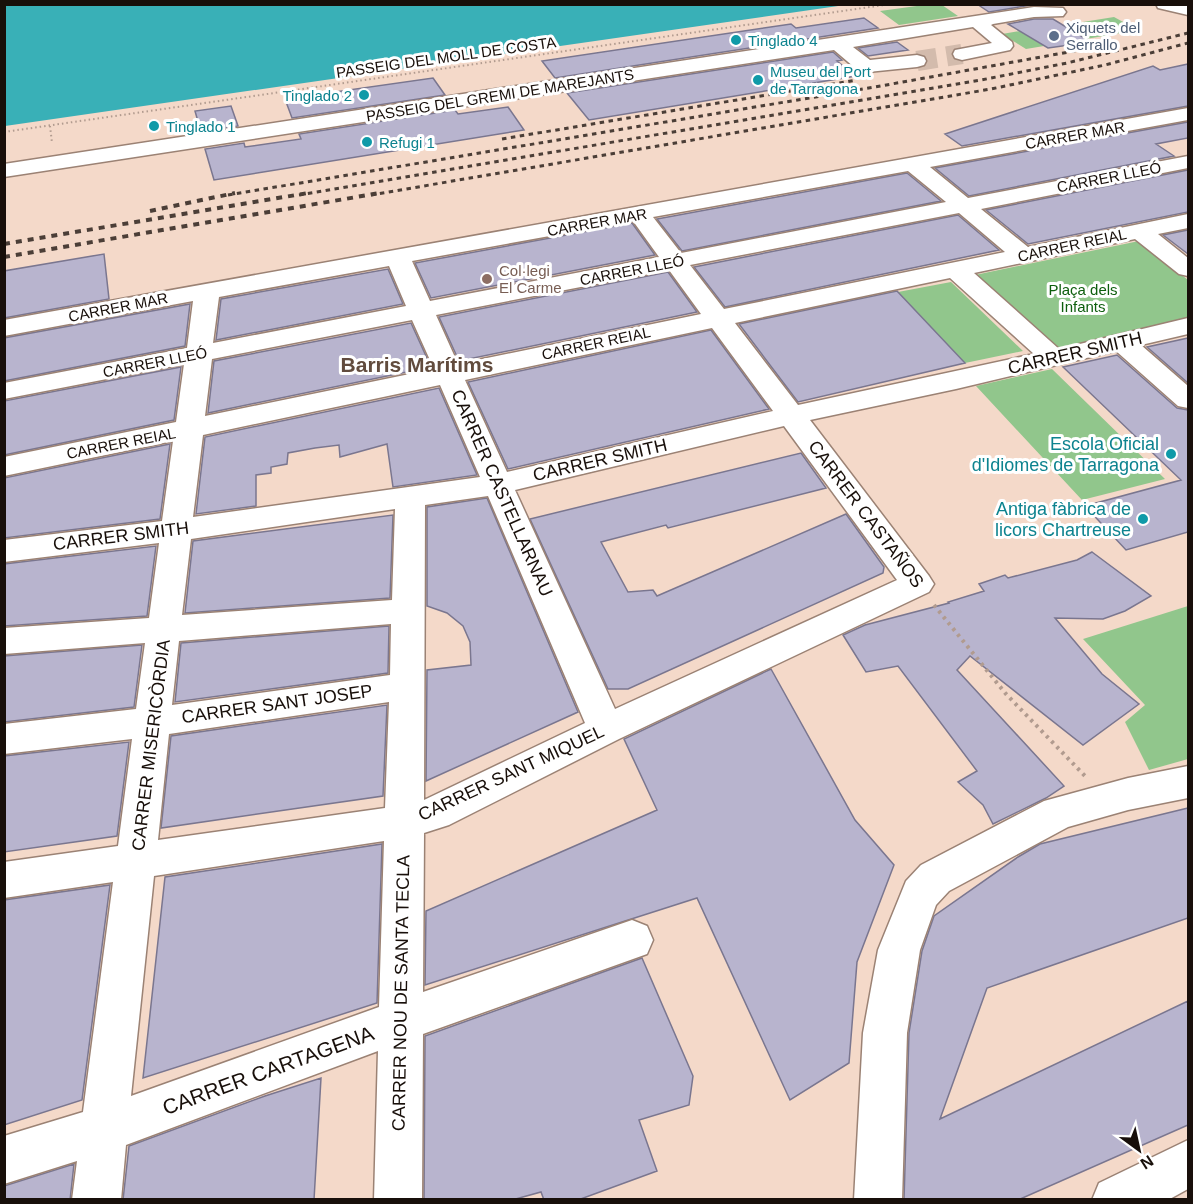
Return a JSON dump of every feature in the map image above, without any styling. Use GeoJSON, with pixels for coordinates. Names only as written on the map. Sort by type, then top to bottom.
{"type":"FeatureCollection","features":[{"type":"Feature","properties":{"kind":"street","name":"PASSEIG DEL GREMI DE MAREJANTS"},"geometry":{"type":"LineString","coordinates":[[991,20],[1024,4]]}},
{"type":"Feature","properties":{"kind":"street"},"geometry":{"type":"LineString","coordinates":[[1029,4],[1042,10],[1065,8]]}},
{"type":"Feature","properties":{"kind":"street","name":"PASSEIG DEL GREMI DE MAREJANTS"},"geometry":{"type":"LineString","coordinates":[[4,171],[1065,8]]}},
{"type":"Feature","properties":{"kind":"street"},"geometry":{"type":"LineString","coordinates":[[962,54],[1004,46],[1003,42],[982,27],[981,25],[991,20]]}},
{"type":"Feature","properties":{"kind":"street"},"geometry":{"type":"LineString","coordinates":[[838,44],[868,66],[917,61]]}},
{"type":"Feature","properties":{"kind":"street","name":"CARRER MAR"},"geometry":{"type":"LineString","coordinates":[[4,328],[1188,114]]}},
{"type":"Feature","properties":{"kind":"street","name":"CARRER LLEÓ"},"geometry":{"type":"LineString","coordinates":[[4,391],[1188,162]]}},
{"type":"Feature","properties":{"kind":"street"},"geometry":{"type":"LineString","coordinates":[[913,164],[1023,255]]}},
{"type":"Feature","properties":{"kind":"street","name":"CARRER CASTAÑOS"},"geometry":{"type":"LineString","coordinates":[[639,214],[918,584]]}},
{"type":"Feature","properties":{"kind":"street","name":"CARRER REIAL"},"geometry":{"type":"LineString","coordinates":[[4,467],[1188,221]]}},
{"type":"Feature","properties":{"kind":"street"},"geometry":{"type":"LineString","coordinates":[[1139,231],[1188,269]]}},
{"type":"Feature","properties":{"kind":"street","name":"CARRER CASTELLARNAU"},"geometry":{"type":"LineString","coordinates":[[398,258],[606,729]]}},
{"type":"Feature","properties":{"kind":"street"},"geometry":{"type":"LineString","coordinates":[[955,269],[1054,358]]}},
{"type":"Feature","properties":{"kind":"street","name":"CARRER MISERICÒRDIA"},"geometry":{"type":"LineString","coordinates":[[96,1200],[152,722],[207,290]]}},
{"type":"Feature","properties":{"kind":"street","name":"CARRER SMITH"},"geometry":{"type":"LineString","coordinates":[[4,551],[176,530],[499,484],[792,415],[1123,343],[1188,326]]}},
{"type":"Feature","properties":{"kind":"street"},"geometry":{"type":"LineString","coordinates":[[1123,343],[1188,400]]}},
{"type":"Feature","properties":{"kind":"street","name":"CARRER NOU DE SANTA TECLA"},"geometry":{"type":"LineString","coordinates":[[398,1200],[410,498]]}},
{"type":"Feature","properties":{"kind":"street","name":"CARRER SANT MIQUEL"},"geometry":{"type":"LineString","coordinates":[[4,880],[403,822],[435,813],[606,729],[918,584]]}},
{"type":"Feature","properties":{"kind":"street"},"geometry":{"type":"LineString","coordinates":[[4,641],[407,611]]}},
{"type":"Feature","properties":{"kind":"street","name":"CARRER SANT JOSEP"},"geometry":{"type":"LineString","coordinates":[[4,739],[152,722],[406,686]]}},
{"type":"Feature","properties":{"kind":"street"},"geometry":{"type":"LineString","coordinates":[[878,1200],[885,1034],[899,950],[920,894],[935,878],[1058,813],[1188,782]]}},
{"type":"Feature","properties":{"kind":"street","name":"CARRER CARTAGENA"},"geometry":{"type":"LineString","coordinates":[[4,1160],[105,1129],[400,1021],[632,940]]}},
{"type":"Feature","properties":{"kind":"street"},"geometry":{"type":"LineString","coordinates":[[1116,1200],[1188,1164]]}},
{"type":"Feature","properties":{"kind":"path","name":"PASSEIG DEL MOLL DE COSTA"},"geometry":{"type":"LineString","coordinates":[[4,132],[891,4]]}},
{"type":"Feature","properties":{"kind":"path","name":"CARRER CASTAÑOS"},"geometry":{"type":"LineString","coordinates":[[918,584],[971,654],[1043,738],[1110,799]]}},
{"type":"Feature","properties":{"kind":"green space"},"geometry":{"type":"Polygon","coordinates":[[[942,5],[958,16],[899,25],[880,11],[942,5]]]}},
{"type":"Feature","properties":{"kind":"green space"},"geometry":{"type":"Polygon","coordinates":[[[1114,17],[1138,30],[1086,39],[1064,25],[1114,17]]]}},
{"type":"Feature","properties":{"kind":"green space"},"geometry":{"type":"Polygon","coordinates":[[[1020,31],[1044,46],[1026,49],[1002,34],[1020,31]]]}},
{"type":"Feature","properties":{"kind":"green space","name":"Plaça dels Infants"},"geometry":{"type":"Polygon","coordinates":[[[1139,241],[1188,280],[1188,319],[1055,350],[975,275],[1139,241]]]}},
{"type":"Feature","properties":{"kind":"green space"},"geometry":{"type":"Polygon","coordinates":[[[951,282],[1023,351],[965,363],[898,292],[951,282]]]}},
{"type":"Feature","properties":{"kind":"green space"},"geometry":{"type":"Polygon","coordinates":[[[1052,369],[1165,479],[1082,500],[976,386],[1052,369]]]}},
{"type":"Feature","properties":{"kind":"green space"},"geometry":{"type":"Polygon","coordinates":[[[1188,606],[1188,759],[1149,770],[1125,722],[1145,705],[1083,639],[1188,606]]]}},
{"type":"Feature","properties":{"kind":"water"},"geometry":{"type":"Polygon","coordinates":[[[5,4],[845,4],[845,5],[5,126],[5,4]]]}},
{"type":"Feature","properties":{"kind":"building"},"geometry":{"type":"Polygon","coordinates":[[[977,4],[1030,4],[1031,5],[989,12],[977,4]]]}},
{"type":"Feature","properties":{"kind":"building"},"geometry":{"type":"Polygon","coordinates":[[[864,18],[878,28],[555,78],[542,61],[791,24],[796,28],[864,18]]]}},
{"type":"Feature","properties":{"kind":"building","name":"Xiquets del Serrallo"},"geometry":{"type":"Polygon","coordinates":[[[1034,19],[1053,19],[1091,42],[1048,48],[1008,24],[1034,19]]]}},
{"type":"Feature","properties":{"kind":"building"},"geometry":{"type":"Polygon","coordinates":[[[897,42],[908,50],[868,56],[858,48],[897,42]]]}},
{"type":"Feature","properties":{"kind":"building"},"geometry":{"type":"Polygon","coordinates":[[[833,52],[842,60],[837,61],[856,76],[589,120],[567,93],[833,52]]]}},
{"type":"Feature","properties":{"kind":"building"},"geometry":{"type":"Polygon","coordinates":[[[1188,64],[1188,106],[962,146],[945,134],[1153,66],[1160,70],[1188,64]]]}},
{"type":"Feature","properties":{"kind":"building","name":"Tinglado 2"},"geometry":{"type":"Polygon","coordinates":[[[433,78],[445,95],[292,118],[285,99],[433,78]]]}},
{"type":"Feature","properties":{"kind":"building"},"geometry":{"type":"Polygon","coordinates":[[[231,106],[238,126],[201,132],[195,111],[231,106]]]}},
{"type":"Feature","properties":{"kind":"building","name":"Refugi 1"},"geometry":{"type":"Polygon","coordinates":[[[508,107],[524,130],[214,180],[205,149],[244,143],[245,147],[301,139],[299,134],[455,110],[458,114],[508,107]]]}},
{"type":"Feature","properties":{"kind":"building"},"geometry":{"type":"Polygon","coordinates":[[[1188,122],[1188,138],[1156,144],[1174,156],[969,196],[935,168],[1188,122]]]}},
{"type":"Feature","properties":{"kind":"building"},"geometry":{"type":"Polygon","coordinates":[[[1188,170],[1188,212],[1028,244],[986,210],[1188,170]]]}},
{"type":"Feature","properties":{"kind":"building"},"geometry":{"type":"Polygon","coordinates":[[[907,173],[941,201],[682,251],[657,219],[907,173]]]}},
{"type":"Feature","properties":{"kind":"building"},"geometry":{"type":"Polygon","coordinates":[[[958,215],[999,250],[725,307],[694,267],[958,215]]]}},
{"type":"Feature","properties":{"kind":"building","name":"Col·legi El Carme"},"geometry":{"type":"Polygon","coordinates":[[[632,223],[655,255],[431,298],[415,263],[632,223]]]}},
{"type":"Feature","properties":{"kind":"building"},"geometry":{"type":"Polygon","coordinates":[[[1188,230],[1188,254],[1163,235],[1188,230]]]}},
{"type":"Feature","properties":{"kind":"building"},"geometry":{"type":"Polygon","coordinates":[[[104,254],[109,299],[4,318],[4,271],[104,254]]]}},
{"type":"Feature","properties":{"kind":"building"},"geometry":{"type":"Polygon","coordinates":[[[388,269],[403,304],[216,340],[221,299],[388,269]]]}},
{"type":"Feature","properties":{"kind":"building"},"geometry":{"type":"Polygon","coordinates":[[[668,272],[697,312],[459,361],[439,317],[668,272]]]}},
{"type":"Feature","properties":{"kind":"building"},"geometry":{"type":"Polygon","coordinates":[[[897,291],[965,363],[798,402],[739,324],[897,291]]]}},
{"type":"Feature","properties":{"kind":"building"},"geometry":{"type":"Polygon","coordinates":[[[190,304],[185,346],[4,381],[4,338],[190,304]]]}},
{"type":"Feature","properties":{"kind":"building"},"geometry":{"type":"Polygon","coordinates":[[[411,323],[431,367],[208,413],[214,361],[411,323]]]}},
{"type":"Feature","properties":{"kind":"building"},"geometry":{"type":"Polygon","coordinates":[[[711,330],[769,409],[508,469],[468,382],[711,330]]]}},
{"type":"Feature","properties":{"kind":"building"},"geometry":{"type":"Polygon","coordinates":[[[1188,338],[1188,383],[1147,347],[1188,338]]]}},
{"type":"Feature","properties":{"kind":"building"},"geometry":{"type":"Polygon","coordinates":[[[1117,355],[1177,408],[1188,410],[1188,532],[1126,550],[1085,506],[1181,480],[1063,367],[1117,355]]]}},
{"type":"Feature","properties":{"kind":"building"},"geometry":{"type":"Polygon","coordinates":[[[181,367],[174,420],[4,455],[4,401],[181,367]]]}},
{"type":"Feature","properties":{"kind":"building"},"geometry":{"type":"Polygon","coordinates":[[[439,388],[477,475],[393,487],[387,444],[340,457],[339,445],[315,448],[288,453],[287,464],[271,467],[271,473],[256,475],[256,506],[196,514],[205,437],[439,388]]]}},
{"type":"Feature","properties":{"kind":"building"},"geometry":{"type":"Polygon","coordinates":[[[170,444],[160,519],[4,538],[4,478],[170,444]]]}},
{"type":"Feature","properties":{"kind":"building"},"geometry":{"type":"Polygon","coordinates":[[[801,453],[826,488],[668,528],[666,525],[601,542],[628,592],[653,590],[657,596],[846,514],[884,567],[883,573],[628,689],[608,689],[530,519],[801,453]]]}},
{"type":"Feature","properties":{"kind":"building"},"geometry":{"type":"Polygon","coordinates":[[[487,498],[578,712],[426,781],[427,670],[471,665],[470,642],[463,626],[447,613],[427,606],[427,507],[487,498]]]}},
{"type":"Feature","properties":{"kind":"building"},"geometry":{"type":"Polygon","coordinates":[[[393,515],[390,598],[185,613],[193,541],[393,515]]]}},
{"type":"Feature","properties":{"kind":"building"},"geometry":{"type":"Polygon","coordinates":[[[156,546],[147,616],[4,626],[4,564],[156,546]]]}},
{"type":"Feature","properties":{"kind":"building"},"geometry":{"type":"Polygon","coordinates":[[[1092,552],[1151,596],[1125,611],[1103,619],[1055,618],[1102,674],[1139,704],[1083,745],[970,656],[957,670],[1064,786],[1046,798],[993,824],[983,805],[958,782],[977,771],[898,666],[866,672],[843,635],[865,625],[949,603],[984,591],[979,584],[1005,575],[1008,578],[1077,560],[1092,552]]]}},
{"type":"Feature","properties":{"kind":"building"},"geometry":{"type":"Polygon","coordinates":[[[389,626],[388,673],[175,702],[181,643],[389,626]]]}},
{"type":"Feature","properties":{"kind":"building"},"geometry":{"type":"Polygon","coordinates":[[[142,645],[134,707],[4,722],[4,656],[142,645]]]}},
{"type":"Feature","properties":{"kind":"building"},"geometry":{"type":"Polygon","coordinates":[[[771,669],[855,820],[894,865],[857,962],[849,1063],[790,1100],[697,898],[425,985],[426,911],[657,810],[624,739],[771,669]]]}},
{"type":"Feature","properties":{"kind":"building"},"geometry":{"type":"Polygon","coordinates":[[[387,705],[383,796],[161,828],[171,736],[387,705]]]}},
{"type":"Feature","properties":{"kind":"building"},"geometry":{"type":"Polygon","coordinates":[[[129,742],[117,836],[4,852],[4,756],[129,742]]]}},
{"type":"Feature","properties":{"kind":"building"},"geometry":{"type":"Polygon","coordinates":[[[1188,808],[1188,918],[987,988],[940,1119],[1188,1001],[1188,1125],[1018,1200],[904,1200],[909,1033],[922,951],[934,916],[1040,844],[1188,808]]]}},
{"type":"Feature","properties":{"kind":"building"},"geometry":{"type":"Polygon","coordinates":[[[382,844],[377,1003],[143,1078],[165,877],[382,844]]]}},
{"type":"Feature","properties":{"kind":"building"},"geometry":{"type":"Polygon","coordinates":[[[110,885],[82,1100],[4,1125],[4,900],[110,885]]]}},
{"type":"Feature","properties":{"kind":"building"},"geometry":{"type":"Polygon","coordinates":[[[642,958],[693,1076],[689,1105],[639,1120],[657,1171],[578,1200],[544,1200],[541,1192],[512,1200],[424,1200],[425,1036],[642,958]]]}},
{"type":"Feature","properties":{"kind":"building"},"geometry":{"type":"Polygon","coordinates":[[[321,1078],[314,1200],[123,1200],[129,1146],[321,1078]]]}},
{"type":"Feature","properties":{"kind":"building"},"geometry":{"type":"Polygon","coordinates":[[[74,1164],[70,1200],[4,1200],[4,1186],[74,1164]]]}},
{"type":"Feature","properties":{"kind":"tunnel"},"geometry":{"type":"LineString","coordinates":[[917,61],[962,54]]}},
{"type":"Feature","properties":{"kind":"railway"},"geometry":{"type":"LineString","coordinates":[[299,195],[981,80],[1067,63],[1188,33]]}},
{"type":"Feature","properties":{"kind":"railway"},"geometry":{"type":"LineString","coordinates":[[371,195],[991,89],[1105,65],[1188,43]]}},
{"type":"Feature","properties":{"kind":"railway"},"geometry":{"type":"LineString","coordinates":[[228,195],[875,87],[1113,44]]}},
{"type":"Feature","properties":{"kind":"railway"},"geometry":{"type":"LineString","coordinates":[[502,139],[857,80]]}},
{"type":"Feature","properties":{"kind":"railway"},"geometry":{"type":"LineString","coordinates":[[150,211],[235,193]]}},
{"type":"Feature","properties":{"kind":"railway"},"geometry":{"type":"LineString","coordinates":[[4,244],[308,193]]}},
{"type":"Feature","properties":{"kind":"railway"},"geometry":{"type":"LineString","coordinates":[[4,257],[380,193]]}},
{"type":"Feature","properties":{"kind":"place","name":"Xiquets del Serrallo"},"geometry":{"type":"Point","coordinates":[1054,36]}},
{"type":"Feature","properties":{"kind":"place","name":"Tinglado 4"},"geometry":{"type":"Point","coordinates":[736,40]}},
{"type":"Feature","properties":{"kind":"place","name":"Museu del Port de Tarragona"},"geometry":{"type":"Point","coordinates":[758,80]}},
{"type":"Feature","properties":{"kind":"place","name":"Tinglado 2"},"geometry":{"type":"Point","coordinates":[364,95]}},
{"type":"Feature","properties":{"kind":"place","name":"Tinglado 1"},"geometry":{"type":"Point","coordinates":[154,126]}},
{"type":"Feature","properties":{"kind":"place","name":"Refugi 1"},"geometry":{"type":"Point","coordinates":[367,142]}},
{"type":"Feature","properties":{"kind":"place","name":"Col·legi El Carme"},"geometry":{"type":"Point","coordinates":[487,279]}},
{"type":"Feature","properties":{"kind":"place","name":"Escola Oficial d'Idiomes de Tarragona"},"geometry":{"type":"Point","coordinates":[1171,454]}},
{"type":"Feature","properties":{"kind":"place","name":"Antiga fàbrica de licors Chartreuse"},"geometry":{"type":"Point","coordinates":[1143,519]}},
{"type":"Feature","properties":{"kind":"district","name":"Barris Marítims"},"geometry":{"type":"Point","coordinates":[417,364]}}]}
